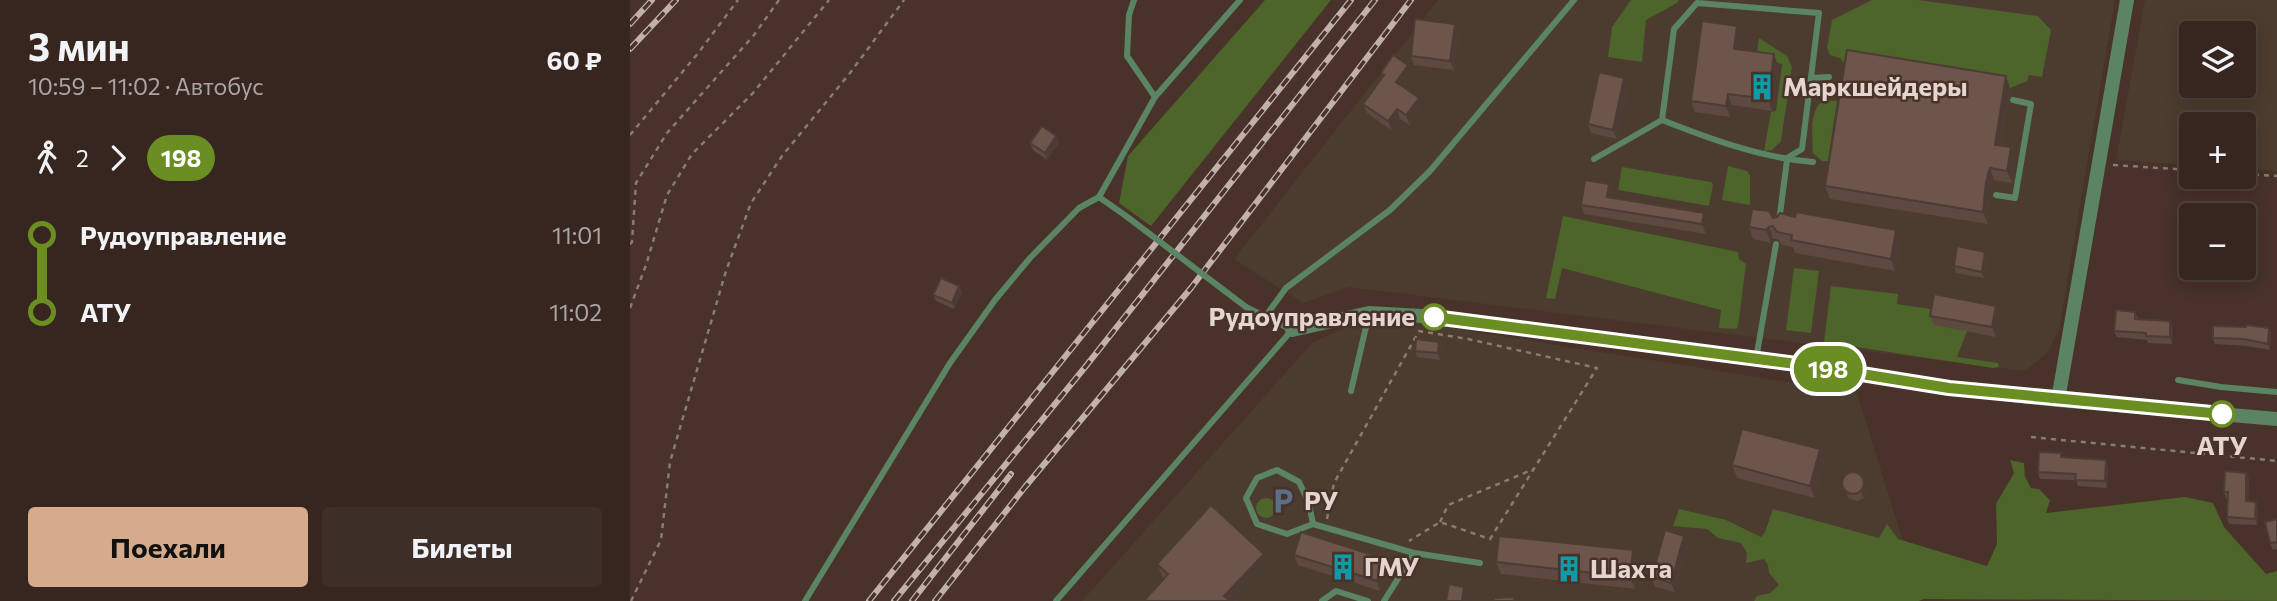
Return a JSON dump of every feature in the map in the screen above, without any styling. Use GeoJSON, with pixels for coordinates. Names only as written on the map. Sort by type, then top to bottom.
{"type":"FeatureCollection","features":[{"type":"Feature","properties":{"kind":"street"},"geometry":{"type":"LineString","coordinates":[[2058,400],[2127,0]]}},
{"type":"Feature","properties":{"kind":"street"},"geometry":{"type":"LineString","coordinates":[[1292,330],[1370,313],[1422,316],[1812,366],[1949,388],[2277,419]]}},
{"type":"Feature","properties":{"kind":"lane"},"geometry":{"type":"LineString","coordinates":[[1134,0],[1129,15],[1127,56],[1155,97]]}},
{"type":"Feature","properties":{"kind":"lane"},"geometry":{"type":"LineString","coordinates":[[805,601],[950,363],[1030,258],[1079,208],[1099,197],[1155,97],[1240,0]]}},
{"type":"Feature","properties":{"kind":"lane"},"geometry":{"type":"LineString","coordinates":[[1265,317],[1286,288],[1390,210],[1430,171],[1574,0]]}},
{"type":"Feature","properties":{"kind":"lane"},"geometry":{"type":"LineString","coordinates":[[1662,120],[1674,29],[1697,3],[1819,13],[1802,149],[1787,160],[1779,225]]}},
{"type":"Feature","properties":{"kind":"lane"},"geometry":{"type":"LineString","coordinates":[[1811,78],[1829,77]]}},
{"type":"Feature","properties":{"kind":"lane"},"geometry":{"type":"LineString","coordinates":[[1996,195],[2015,198],[2031,104],[2013,100]]}},
{"type":"Feature","properties":{"kind":"lane"},"geometry":{"type":"LineString","coordinates":[[1594,159],[1662,120]]}},
{"type":"Feature","properties":{"kind":"lane"},"geometry":{"type":"LineString","coordinates":[[1662,120],[1787,160],[1813,162]]}},
{"type":"Feature","properties":{"kind":"lane"},"geometry":{"type":"LineString","coordinates":[[1056,601],[1292,330],[1246,307],[1099,197]]}},
{"type":"Feature","properties":{"kind":"lane"},"geometry":{"type":"LineString","coordinates":[[1756,360],[1776,244]]}},
{"type":"Feature","properties":{"kind":"lane"},"geometry":{"type":"LineString","coordinates":[[1351,391],[1370,313]]}},
{"type":"Feature","properties":{"kind":"lane"},"geometry":{"type":"LineString","coordinates":[[2178,380],[2277,392]]}},
{"type":"Feature","properties":{"kind":"lane"},"geometry":{"type":"LineString","coordinates":[[1313,524],[1309,503],[1299,482],[1277,470],[1257,478],[1246,498],[1256,524],[1287,534],[1313,524],[1413,553],[1480,563]]}},
{"type":"Feature","properties":{"kind":"lane"},"geometry":{"type":"LineString","coordinates":[[1384,601],[1413,553]]}},
{"type":"Feature","properties":{"kind":"lane"},"geometry":{"type":"LineString","coordinates":[[1322,601],[1336,591],[1368,601]]}},
{"type":"Feature","properties":{"kind":"path"},"geometry":{"type":"LineString","coordinates":[[630,135],[738,0]]}},
{"type":"Feature","properties":{"kind":"path"},"geometry":{"type":"LineString","coordinates":[[630,244],[636,183],[667,133],[754,35],[779,0]]}},
{"type":"Feature","properties":{"kind":"path"},"geometry":{"type":"LineString","coordinates":[[630,308],[667,195],[692,155],[753,93],[830,0]]}},
{"type":"Feature","properties":{"kind":"path"},"geometry":{"type":"LineString","coordinates":[[631,601],[661,540],[670,463],[726,271],[751,203],[782,156],[850,73],[904,0]]}},
{"type":"Feature","properties":{"kind":"path"},"geometry":{"type":"LineString","coordinates":[[2099,165],[2179,169]]}},
{"type":"Feature","properties":{"kind":"path"},"geometry":{"type":"LineString","coordinates":[[2256,175],[2277,176]]}},
{"type":"Feature","properties":{"kind":"path"},"geometry":{"type":"LineString","coordinates":[[1326,528],[1334,483],[1419,331],[1468,339],[1597,368],[1490,539],[1440,522]]}},
{"type":"Feature","properties":{"kind":"path"},"geometry":{"type":"LineString","coordinates":[[2031,437],[2277,461]]}},
{"type":"Feature","properties":{"kind":"path"},"geometry":{"type":"LineString","coordinates":[[1397,548],[1440,522],[1448,505],[1534,469]]}},
{"type":"Feature","properties":{"kind":"shaded area"},"geometry":{"type":"Polygon","coordinates":[[[1438,0],[2115,0],[2059,330],[2047,353],[2025,371],[1349,287],[1303,303],[1234,259],[1438,0]]]}},
{"type":"Feature","properties":{"kind":"shaded area"},"geometry":{"type":"Polygon","coordinates":[[[2145,0],[2277,0],[2277,171],[2256,170],[2256,112],[2179,112],[2179,164],[2116,160],[2145,0]]]}},
{"type":"Feature","properties":{"kind":"shaded area"},"geometry":{"type":"Polygon","coordinates":[[[1420,323],[1857,393],[1919,593],[1914,601],[1082,601],[1313,342],[1353,324],[1420,323]]]}},
{"type":"Feature","properties":{"kind":"green space"},"geometry":{"type":"Polygon","coordinates":[[[1265,0],[1331,0],[1151,226],[1119,203],[1128,156],[1265,0]]]}},
{"type":"Feature","properties":{"kind":"green space"},"geometry":{"type":"Polygon","coordinates":[[[1631,0],[1679,0],[1646,20],[1642,62],[1608,57],[1612,27],[1631,0]]]}},
{"type":"Feature","properties":{"kind":"green space"},"geometry":{"type":"Polygon","coordinates":[[[1872,0],[1918,0],[2038,16],[2051,30],[2042,77],[2029,75],[2027,81],[2010,88],[1852,63],[1850,71],[1840,58],[1830,55],[1827,48],[1832,20],[1872,0]]]}},
{"type":"Feature","properties":{"kind":"green space"},"geometry":{"type":"Polygon","coordinates":[[[1759,38],[1787,56],[1792,67],[1781,141],[1772,150],[1764,151],[1771,112],[1776,111],[1782,64],[1756,59],[1759,38]]]}},
{"type":"Feature","properties":{"kind":"green space"},"geometry":{"type":"Polygon","coordinates":[[[1823,100],[1837,101],[1828,161],[1822,161],[1813,153],[1813,118],[1823,100]]]}},
{"type":"Feature","properties":{"kind":"green space"},"geometry":{"type":"Polygon","coordinates":[[[1728,166],[1747,171],[1750,175],[1750,205],[1722,200],[1728,166]]]}},
{"type":"Feature","properties":{"kind":"green space"},"geometry":{"type":"Polygon","coordinates":[[[1622,167],[1711,182],[1713,184],[1709,206],[1618,190],[1622,167]]]}},
{"type":"Feature","properties":{"kind":"green space"},"geometry":{"type":"Polygon","coordinates":[[[1563,216],[1738,252],[1739,259],[1746,264],[1738,327],[1719,328],[1721,310],[1562,268],[1555,299],[1546,298],[1563,216]]]}},
{"type":"Feature","properties":{"kind":"green space"},"geometry":{"type":"Polygon","coordinates":[[[1794,268],[1819,271],[1811,333],[1786,330],[1794,268]]]}},
{"type":"Feature","properties":{"kind":"green space"},"geometry":{"type":"Polygon","coordinates":[[[1831,286],[1898,294],[1897,304],[1937,310],[1967,331],[1957,357],[1998,363],[1999,367],[1824,342],[1831,286]]]}},
{"type":"Feature","properties":{"kind":"green space"},"geometry":{"type":"Polygon","coordinates":[[[2010,460],[2024,463],[2025,477],[2031,488],[2039,489],[2050,500],[2046,513],[2185,497],[2213,503],[2224,527],[2266,574],[2277,571],[2277,601],[1754,601],[1757,596],[1770,593],[1779,585],[1769,573],[1764,559],[1746,563],[1747,553],[1741,543],[1718,538],[1707,529],[1673,526],[1679,509],[1726,520],[1761,537],[1773,509],[1879,538],[1887,524],[1898,539],[1987,566],[1997,544],[1996,504],[2014,473],[2010,460]]]}},
{"type":"Feature","properties":{"kind":"green space"},"geometry":{"type":"Polygon","coordinates":[[[1262,498],[1270,498],[1276,508],[1270,518],[1262,518],[1256,512],[1256,504],[1262,498]]]}},
{"type":"Feature","properties":{"kind":"building"},"geometry":{"type":"Polygon","coordinates":[[[1415,19],[1455,24],[1450,61],[1411,56],[1415,19]]]}},
{"type":"Feature","properties":{"kind":"building"},"geometry":{"type":"Polygon","coordinates":[[[1702,21],[1737,26],[1734,49],[1774,54],[1768,99],[1728,94],[1726,106],[1691,101],[1702,21]]]}},
{"type":"Feature","properties":{"kind":"building"},"geometry":{"type":"Polygon","coordinates":[[[1847,50],[2006,76],[1995,145],[2011,147],[2007,171],[1990,168],[1983,212],[1825,186],[1847,50]]]}},
{"type":"Feature","properties":{"kind":"building"},"geometry":{"type":"Polygon","coordinates":[[[1393,55],[1408,65],[1396,82],[1419,98],[1406,115],[1397,109],[1388,121],[1363,104],[1384,75],[1381,73],[1393,55]]]}},
{"type":"Feature","properties":{"kind":"building"},"geometry":{"type":"Polygon","coordinates":[[[1599,72],[1624,78],[1613,130],[1588,124],[1599,72]]]}},
{"type":"Feature","properties":{"kind":"building"},"geometry":{"type":"Polygon","coordinates":[[[1042,126],[1056,136],[1045,153],[1030,143],[1042,126]]]}},
{"type":"Feature","properties":{"kind":"building"},"geometry":{"type":"Polygon","coordinates":[[[1585,180],[1609,184],[1607,197],[1704,213],[1702,224],[1581,205],[1585,180]]]}},
{"type":"Feature","properties":{"kind":"building"},"geometry":{"type":"Polygon","coordinates":[[[1752,209],[1769,211],[1773,218],[1780,213],[1795,217],[1796,212],[1896,230],[1891,259],[1791,240],[1792,235],[1777,232],[1773,226],[1766,230],[1749,227],[1752,209]]]}},
{"type":"Feature","properties":{"kind":"building"},"geometry":{"type":"Polygon","coordinates":[[[1957,246],[1985,252],[1982,272],[1954,266],[1957,246]]]}},
{"type":"Feature","properties":{"kind":"building"},"geometry":{"type":"Polygon","coordinates":[[[941,278],[959,286],[952,303],[933,295],[941,278]]]}},
{"type":"Feature","properties":{"kind":"building"},"geometry":{"type":"Polygon","coordinates":[[[1934,294],[1996,306],[1992,327],[1930,316],[1934,294]]]}},
{"type":"Feature","properties":{"kind":"building"},"geometry":{"type":"Polygon","coordinates":[[[2116,310],[2135,312],[2135,319],[2170,321],[2170,337],[2114,331],[2116,310]]]}},
{"type":"Feature","properties":{"kind":"building"},"geometry":{"type":"Polygon","coordinates":[[[2246,325],[2269,328],[2268,344],[2244,339],[2213,338],[2213,326],[2246,325]]]}},
{"type":"Feature","properties":{"kind":"building"},"geometry":{"type":"Polygon","coordinates":[[[1416,339],[1439,342],[1438,353],[1415,351],[1416,339]]]}},
{"type":"Feature","properties":{"kind":"building"},"geometry":{"type":"Polygon","coordinates":[[[1742,429],[1820,449],[1810,486],[1732,465],[1742,429]]]}},
{"type":"Feature","properties":{"kind":"building"},"geometry":{"type":"Polygon","coordinates":[[[2039,452],[2061,453],[2061,457],[2106,460],[2105,481],[2075,480],[2076,474],[2038,472],[2039,452]]]}},
{"type":"Feature","properties":{"kind":"building"},"geometry":{"type":"Polygon","coordinates":[[[2225,471],[2246,473],[2246,501],[2256,502],[2255,519],[2227,517],[2225,471]]]}},
{"type":"Feature","properties":{"kind":"building"},"geometry":{"type":"Polygon","coordinates":[[[1853,472],[1861,475],[1864,483],[1861,491],[1853,494],[1845,491],[1842,483],[1845,475],[1853,472]]]}},
{"type":"Feature","properties":{"kind":"building"},"geometry":{"type":"Polygon","coordinates":[[[1211,505],[1264,554],[1224,596],[1230,601],[1144,601],[1168,574],[1157,564],[1211,505]]]}},
{"type":"Feature","properties":{"kind":"building"},"geometry":{"type":"Polygon","coordinates":[[[2277,519],[2277,542],[2270,543],[2265,522],[2277,519]]]}},
{"type":"Feature","properties":{"kind":"building"},"geometry":{"type":"Polygon","coordinates":[[[1665,530],[1684,536],[1671,583],[1652,577],[1665,530]]]}},
{"type":"Feature","properties":{"kind":"building"},"geometry":{"type":"Polygon","coordinates":[[[1301,532],[1385,559],[1377,581],[1294,555],[1301,532]]]}},
{"type":"Feature","properties":{"kind":"building"},"geometry":{"type":"Polygon","coordinates":[[[1499,536],[1633,550],[1630,577],[1496,562],[1499,536]]]}},
{"type":"Feature","properties":{"kind":"building"},"geometry":{"type":"Polygon","coordinates":[[[1449,584],[1464,587],[1462,601],[1446,601],[1449,584]]]}},
{"type":"Feature","properties":{"kind":"building"},"geometry":{"type":"Polygon","coordinates":[[[1514,597],[1514,601],[1494,601],[1494,598],[1514,597]]]}},
{"type":"Feature","properties":{"kind":"railway"},"geometry":{"type":"LineString","coordinates":[[630,24],[652,0]]}},
{"type":"Feature","properties":{"kind":"railway"},"geometry":{"type":"LineString","coordinates":[[630,49],[676,0]]}},
{"type":"Feature","properties":{"kind":"railway"},"geometry":{"type":"LineString","coordinates":[[869,601],[1351,0]]}},
{"type":"Feature","properties":{"kind":"railway"},"geometry":{"type":"LineString","coordinates":[[894,601],[1086,366],[1375,0]]}},
{"type":"Feature","properties":{"kind":"railway"},"geometry":{"type":"LineString","coordinates":[[935,601],[1025,487],[1191,288],[1411,0]]}},
{"type":"Feature","properties":{"kind":"railway"},"geometry":{"type":"LineString","coordinates":[[912,601],[1011,474]]}},
{"type":"Feature","properties":{"kind":"bus line","name":"198"},"geometry":{"type":"LineString","coordinates":[[1434,317],[1812,366],[1949,388],[2222,414]]}},
{"type":"Feature","properties":{"kind":"place","name":"Маркшейдеры"},"geometry":{"type":"Point","coordinates":[1762,87]}},
{"type":"Feature","properties":{"kind":"place","name":"Рудоуправление"},"geometry":{"type":"Point","coordinates":[1434,317]}},
{"type":"Feature","properties":{"kind":"place","name":"АТУ"},"geometry":{"type":"Point","coordinates":[2222,414]}},
{"type":"Feature","properties":{"kind":"place","name":"РУ"},"geometry":{"type":"Point","coordinates":[1283,501]}},
{"type":"Feature","properties":{"kind":"place","name":"ГМУ"},"geometry":{"type":"Point","coordinates":[1343,567]}},
{"type":"Feature","properties":{"kind":"place","name":"Шахта"},"geometry":{"type":"Point","coordinates":[1569,569]}}]}
